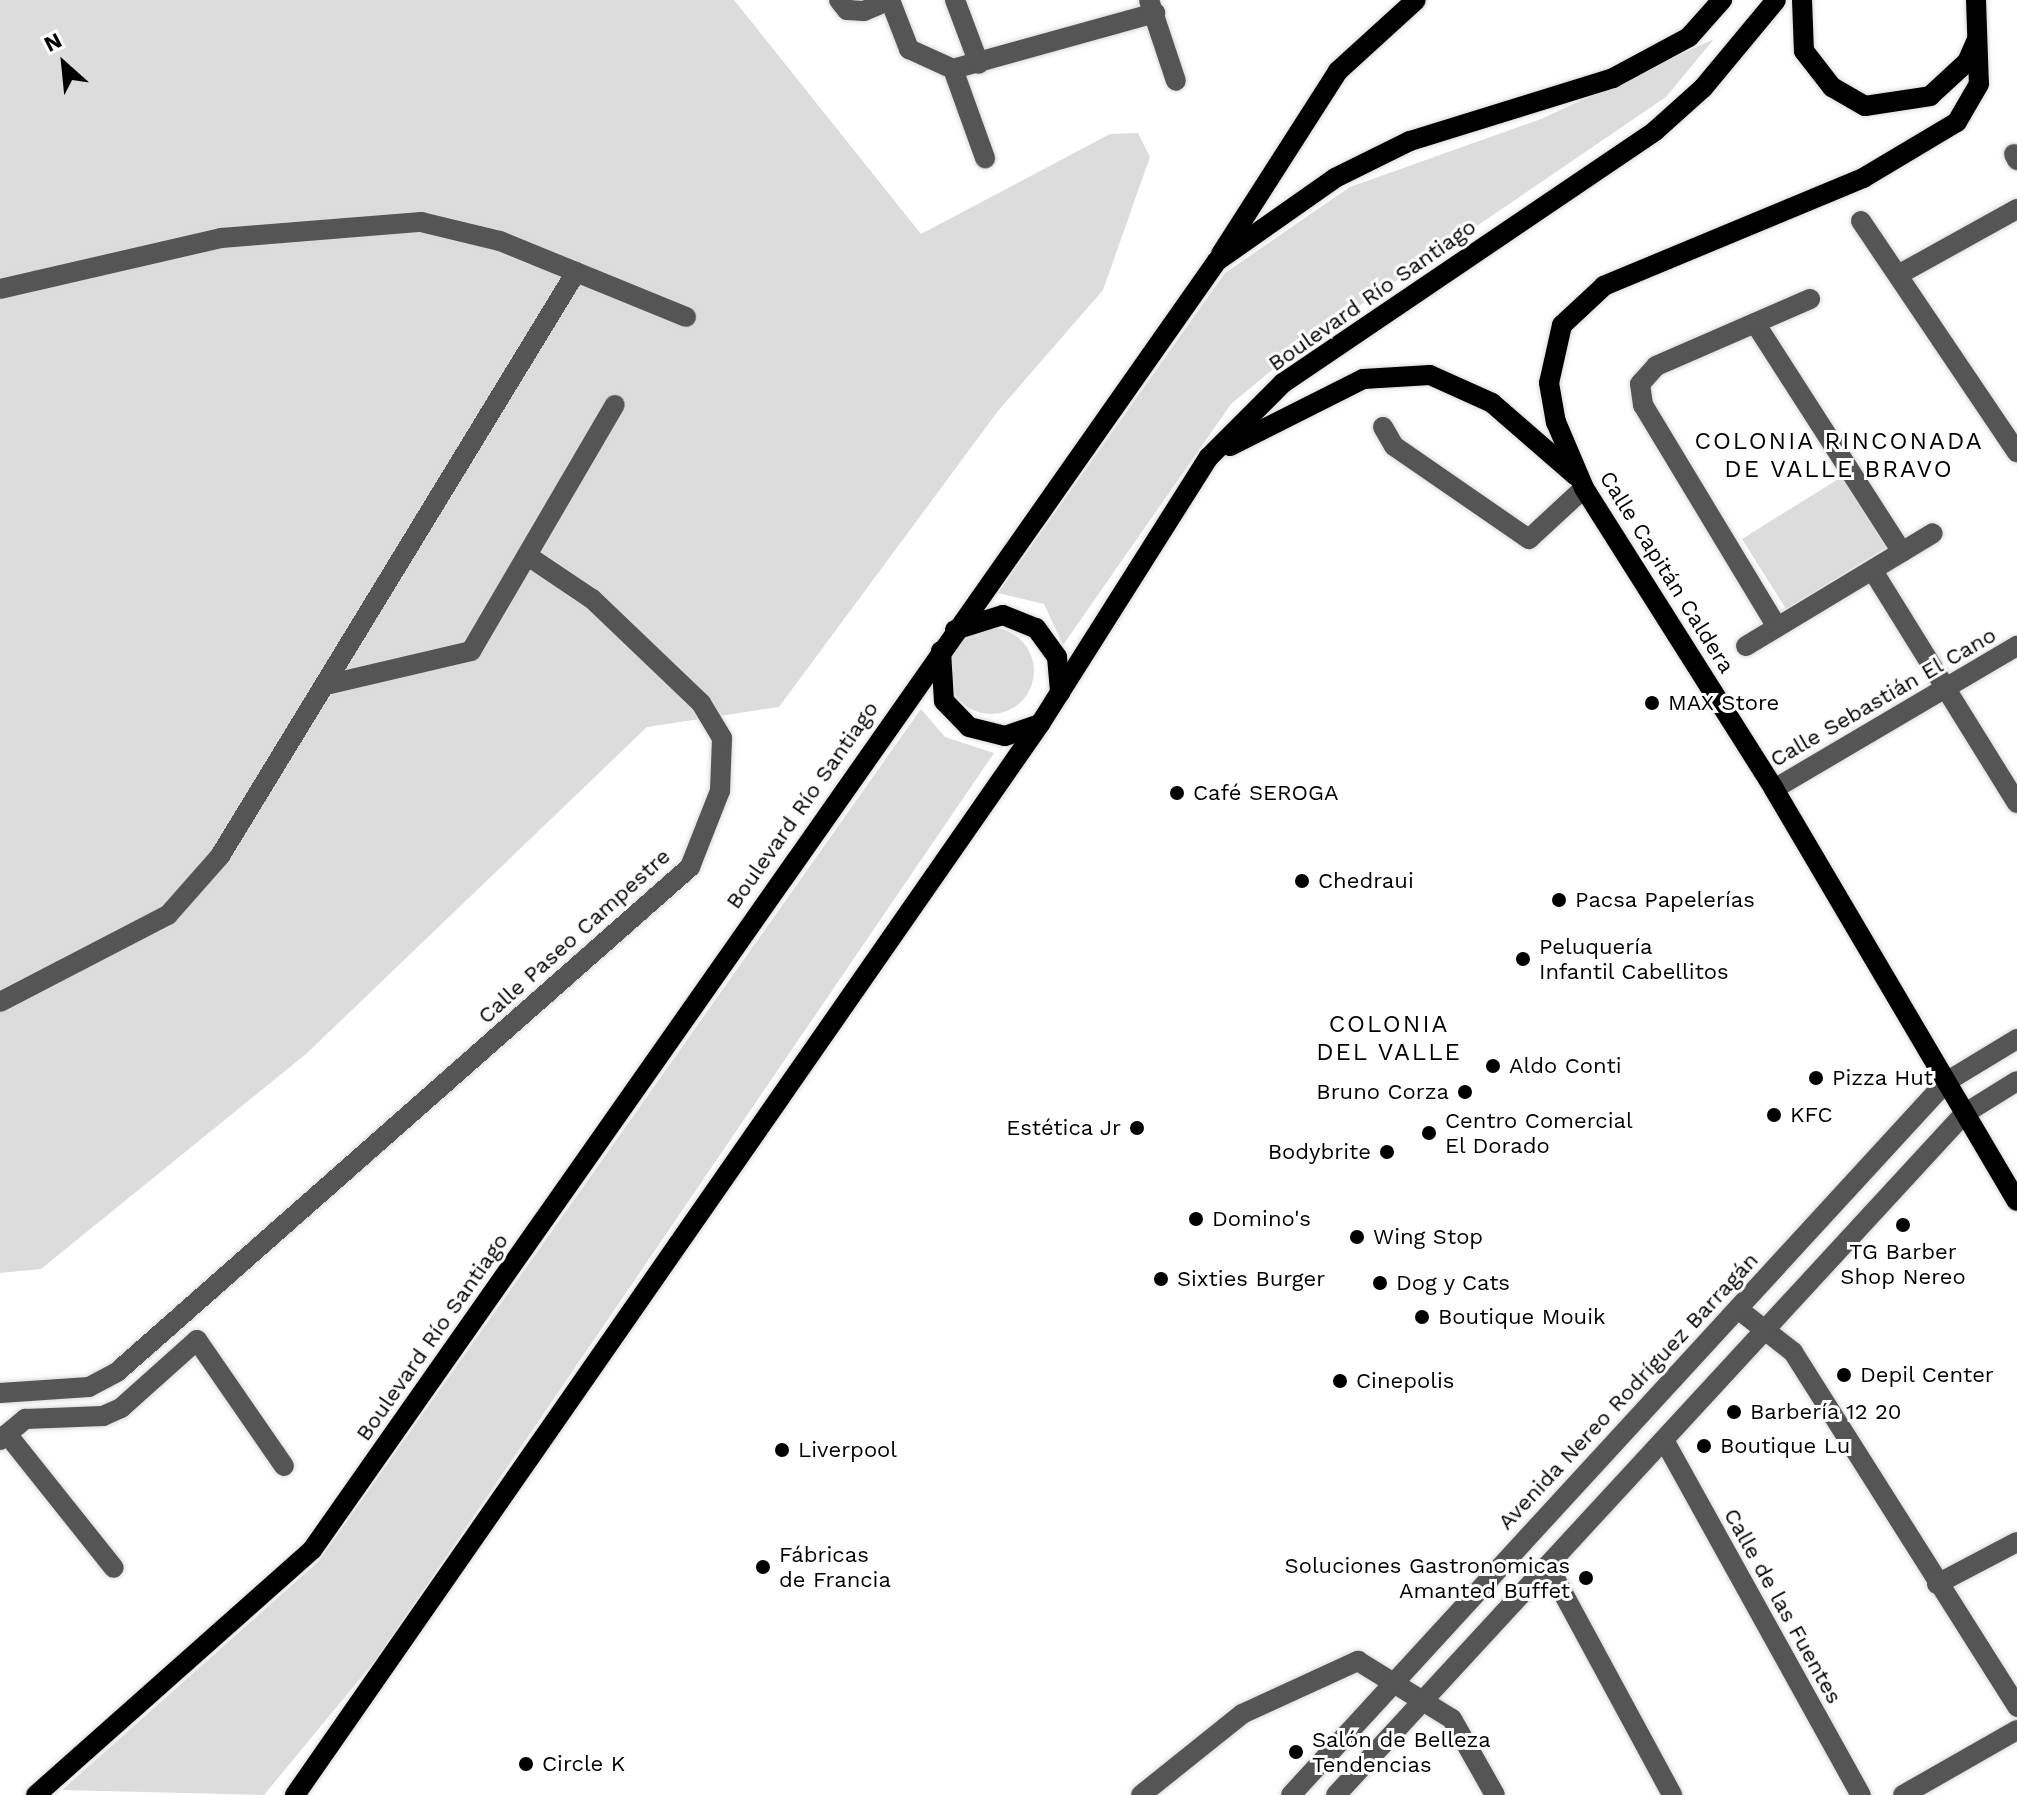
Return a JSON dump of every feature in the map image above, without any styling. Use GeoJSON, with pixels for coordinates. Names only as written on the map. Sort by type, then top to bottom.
{"type":"FeatureCollection","features":[{"type":"Feature","properties":{"kind":"main road"},"geometry":{"type":"LineString","coordinates":[[1217,261],[1338,71],[1416,0]]}},
{"type":"Feature","properties":{"kind":"main road","name":"Boulevard Río Santiago"},"geometry":{"type":"LineString","coordinates":[[36,1795],[312,1550],[947,639],[1217,261],[1335,178],[1410,141],[1613,78],[1689,37],[1722,0]]}},
{"type":"Feature","properties":{"kind":"main road","name":"Boulevard Río Santiago"},"geometry":{"type":"LineString","coordinates":[[295,1795],[1040,724],[1209,457],[1283,383],[1655,131],[1703,88],[1776,0]]}},
{"type":"Feature","properties":{"kind":"main road"},"geometry":{"type":"LineString","coordinates":[[1802,0],[1804,51],[1832,87],[1865,106],[1930,96],[1967,62],[1979,36]]}},
{"type":"Feature","properties":{"kind":"main road","name":"Calle Capitán Caldera"},"geometry":{"type":"LineString","coordinates":[[1976,0],[1979,36],[1971,107],[1937,138],[1863,178],[1604,286],[1577,307],[1553,348],[1549,383],[1556,422],[1583,484],[1774,789],[2017,1201]]}},
{"type":"Feature","properties":{"kind":"main road"},"geometry":{"type":"LineString","coordinates":[[1209,457],[1327,392],[1397,372],[1430,375],[1492,403],[1583,484]]}},
{"type":"Feature","properties":{"kind":"main road"},"geometry":{"type":"LineString","coordinates":[[1040,724],[1005,736],[969,727],[944,701],[947,639],[1003,615],[1036,628],[1057,657],[1060,693]]}},
{"type":"Feature","properties":{"kind":"street"},"geometry":{"type":"LineString","coordinates":[[839,0],[847,10],[864,11],[890,0],[909,49],[953,69],[979,64],[1152,6],[1176,81]]}},
{"type":"Feature","properties":{"kind":"street"},"geometry":{"type":"LineString","coordinates":[[955,0],[979,64]]}},
{"type":"Feature","properties":{"kind":"street"},"geometry":{"type":"LineString","coordinates":[[953,69],[985,158]]}},
{"type":"Feature","properties":{"kind":"street"},"geometry":{"type":"LineString","coordinates":[[1898,275],[2017,209]]}},
{"type":"Feature","properties":{"kind":"street"},"geometry":{"type":"LineString","coordinates":[[1861,221],[2017,452]]}},
{"type":"Feature","properties":{"kind":"street"},"geometry":{"type":"LineString","coordinates":[[0,289],[221,238],[421,222],[500,241],[686,317]]}},
{"type":"Feature","properties":{"kind":"street"},"geometry":{"type":"LineString","coordinates":[[0,1002],[168,915],[220,856],[576,272]]}},
{"type":"Feature","properties":{"kind":"street"},"geometry":{"type":"LineString","coordinates":[[1777,627],[1643,405],[1640,384],[1656,366],[1810,299]]}},
{"type":"Feature","properties":{"kind":"street"},"geometry":{"type":"LineString","coordinates":[[1755,323],[1902,552]]}},
{"type":"Feature","properties":{"kind":"street"},"geometry":{"type":"LineString","coordinates":[[326,685],[471,651],[615,405]]}},
{"type":"Feature","properties":{"kind":"street"},"geometry":{"type":"LineString","coordinates":[[1383,427],[1394,446],[1529,539],[1583,484]]}},
{"type":"Feature","properties":{"kind":"street"},"geometry":{"type":"LineString","coordinates":[[1746,646],[1933,533]]}},
{"type":"Feature","properties":{"kind":"street","name":"Calle Paseo Campestre"},"geometry":{"type":"LineString","coordinates":[[0,1393],[89,1387],[117,1372],[690,867],[720,791],[722,738],[701,703],[592,599],[528,556]]}},
{"type":"Feature","properties":{"kind":"street"},"geometry":{"type":"LineString","coordinates":[[1873,571],[2017,803]]}},
{"type":"Feature","properties":{"kind":"street","name":"Calle Sebastián El Cano"},"geometry":{"type":"LineString","coordinates":[[1774,789],[2017,646]]}},
{"type":"Feature","properties":{"kind":"street","name":"Avenida Nereo Rodríguez Barragán"},"geometry":{"type":"LineString","coordinates":[[1291,1795],[1311,1786],[1392,1678],[1946,1082],[2017,1039]]}},
{"type":"Feature","properties":{"kind":"street"},"geometry":{"type":"LineString","coordinates":[[1336,1795],[1429,1701],[1766,1326],[1964,1114],[2017,1081]]}},
{"type":"Feature","properties":{"kind":"street"},"geometry":{"type":"LineString","coordinates":[[1738,1309],[1766,1326],[1793,1352],[2017,1707]]}},
{"type":"Feature","properties":{"kind":"street"},"geometry":{"type":"LineString","coordinates":[[114,1568],[3,1437],[25,1419],[103,1416],[121,1408],[197,1340],[284,1466]]}},
{"type":"Feature","properties":{"kind":"street","name":"Calle de las Fuentes"},"geometry":{"type":"LineString","coordinates":[[1664,1440],[1861,1795]]}},
{"type":"Feature","properties":{"kind":"street"},"geometry":{"type":"LineString","coordinates":[[1937,1584],[2017,1542]]}},
{"type":"Feature","properties":{"kind":"street"},"geometry":{"type":"LineString","coordinates":[[1550,1569],[1672,1795]]}},
{"type":"Feature","properties":{"kind":"street"},"geometry":{"type":"LineString","coordinates":[[1141,1795],[1257,1707],[1358,1661],[1392,1678],[1452,1719],[1495,1795]]}},
{"type":"Feature","properties":{"kind":"street"},"geometry":{"type":"LineString","coordinates":[[1903,1795],[2017,1730]]}},
{"type":"Feature","properties":{"kind":"shaded area"},"geometry":{"type":"Polygon","coordinates":[[[0,0],[734,0],[921,234],[1110,134],[1138,133],[1150,157],[1103,290],[998,411],[779,707],[647,727],[306,1054],[41,1269],[0,1273],[0,0]]]}},
{"type":"Feature","properties":{"kind":"shaded area"},"geometry":{"type":"Polygon","coordinates":[[[1714,39],[1666,97],[1302,345],[1231,404],[1063,645],[1044,604],[998,593],[1225,273],[1350,187],[1541,119],[1714,39]]]}},
{"type":"Feature","properties":{"kind":"shaded area"},"geometry":{"type":"Polygon","coordinates":[[[1848,473],[1892,544],[1786,609],[1742,539],[1848,473]]]}},
{"type":"Feature","properties":{"kind":"shaded area"},"geometry":{"type":"Polygon","coordinates":[[[991,628],[1008,631],[1022,640],[1031,654],[1034,671],[1031,688],[1022,702],[1008,711],[991,714],[974,711],[960,702],[951,688],[948,671],[951,654],[960,640],[974,631],[991,628]]]}},
{"type":"Feature","properties":{"kind":"shaded area"},"geometry":{"type":"Polygon","coordinates":[[[921,709],[945,737],[994,753],[377,1658],[264,1795],[62,1790],[318,1562],[921,709]]]}},
{"type":"Feature","properties":{"kind":"place","name":"MAX Store"},"geometry":{"type":"Point","coordinates":[1652,703]}},
{"type":"Feature","properties":{"kind":"place","name":"Café SEROGA"},"geometry":{"type":"Point","coordinates":[1177,793]}},
{"type":"Feature","properties":{"kind":"place","name":"Chedraui"},"geometry":{"type":"Point","coordinates":[1302,881]}},
{"type":"Feature","properties":{"kind":"place","name":"Pacsa Papelerías"},"geometry":{"type":"Point","coordinates":[1559,900]}},
{"type":"Feature","properties":{"kind":"place","name":"Peluquería Infantil Cabellitos"},"geometry":{"type":"Point","coordinates":[1523,959]}},
{"type":"Feature","properties":{"kind":"place","name":"Aldo Conti"},"geometry":{"type":"Point","coordinates":[1493,1066]}},
{"type":"Feature","properties":{"kind":"place","name":"Pizza Hut"},"geometry":{"type":"Point","coordinates":[1816,1078]}},
{"type":"Feature","properties":{"kind":"place","name":"Bruno Corza"},"geometry":{"type":"Point","coordinates":[1465,1092]}},
{"type":"Feature","properties":{"kind":"place","name":"KFC"},"geometry":{"type":"Point","coordinates":[1774,1115]}},
{"type":"Feature","properties":{"kind":"place","name":"Estética Jr"},"geometry":{"type":"Point","coordinates":[1137,1128]}},
{"type":"Feature","properties":{"kind":"place","name":"Centro Comercial El Dorado"},"geometry":{"type":"Point","coordinates":[1429,1133]}},
{"type":"Feature","properties":{"kind":"place","name":"Bodybrite"},"geometry":{"type":"Point","coordinates":[1387,1152]}},
{"type":"Feature","properties":{"kind":"place","name":"Domino's"},"geometry":{"type":"Point","coordinates":[1196,1219]}},
{"type":"Feature","properties":{"kind":"place","name":"TG Barber Shop Nereo"},"geometry":{"type":"Point","coordinates":[1903,1225]}},
{"type":"Feature","properties":{"kind":"place","name":"Wing Stop"},"geometry":{"type":"Point","coordinates":[1357,1237]}},
{"type":"Feature","properties":{"kind":"place","name":"Sixties Burger"},"geometry":{"type":"Point","coordinates":[1161,1279]}},
{"type":"Feature","properties":{"kind":"place","name":"Dog y Cats"},"geometry":{"type":"Point","coordinates":[1380,1283]}},
{"type":"Feature","properties":{"kind":"place","name":"Boutique Mouik"},"geometry":{"type":"Point","coordinates":[1422,1317]}},
{"type":"Feature","properties":{"kind":"place","name":"Depil Center"},"geometry":{"type":"Point","coordinates":[1844,1375]}},
{"type":"Feature","properties":{"kind":"place","name":"Cinepolis"},"geometry":{"type":"Point","coordinates":[1340,1381]}},
{"type":"Feature","properties":{"kind":"place","name":"Barbería 12 20"},"geometry":{"type":"Point","coordinates":[1734,1412]}},
{"type":"Feature","properties":{"kind":"place","name":"Boutique Lu"},"geometry":{"type":"Point","coordinates":[1704,1446]}},
{"type":"Feature","properties":{"kind":"place","name":"Liverpool"},"geometry":{"type":"Point","coordinates":[782,1450]}},
{"type":"Feature","properties":{"kind":"place","name":"Fábricas de Francia"},"geometry":{"type":"Point","coordinates":[763,1567]}},
{"type":"Feature","properties":{"kind":"place","name":"Soluciones Gastronomicas Amanted Buffet"},"geometry":{"type":"Point","coordinates":[1586,1578]}},
{"type":"Feature","properties":{"kind":"place","name":"Salón de Belleza Tendencias"},"geometry":{"type":"Point","coordinates":[1296,1752]}},
{"type":"Feature","properties":{"kind":"place","name":"Circle K"},"geometry":{"type":"Point","coordinates":[526,1764]}},
{"type":"Feature","properties":{"kind":"district","name":"COLONIA RINCONADA DE VALLE BRAVO"},"geometry":{"type":"Point","coordinates":[1839,456]}},
{"type":"Feature","properties":{"kind":"district","name":"COLONIA DEL VALLE"},"geometry":{"type":"Point","coordinates":[1389,1039]}}]}
